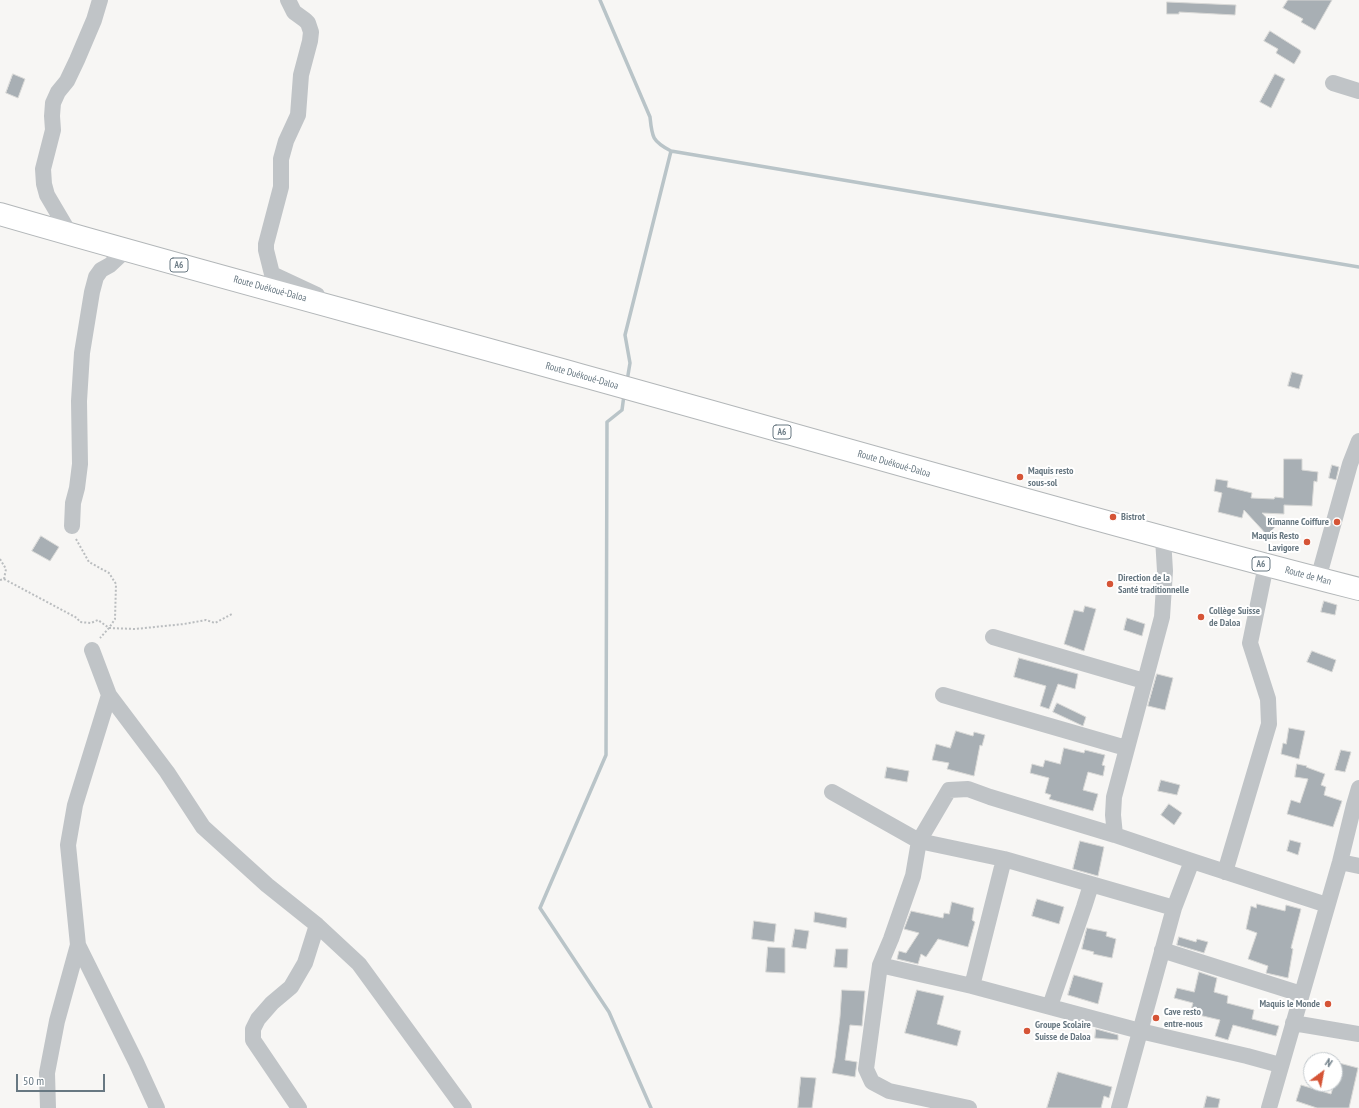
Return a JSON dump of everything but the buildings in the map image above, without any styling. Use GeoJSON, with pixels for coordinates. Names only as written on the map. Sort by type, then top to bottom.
{"type":"FeatureCollection","features":[{"type":"Feature","properties":{"kind":"highway","name":"Route Duékoué-Daloa"},"geometry":{"type":"LineString","coordinates":[[0,214],[1164,538]]}},
{"type":"Feature","properties":{"kind":"highway","name":"Route de Man"},"geometry":{"type":"LineString","coordinates":[[1164,538],[1359,589]]}},
{"type":"Feature","properties":{"kind":"street"},"geometry":{"type":"LineString","coordinates":[[70,234],[48,194],[44,184],[43,169],[53,130],[53,103],[58,92],[67,81],[77,60],[94,20],[100,0]]}},
{"type":"Feature","properties":{"kind":"street"},"geometry":{"type":"LineString","coordinates":[[288,0],[294,12],[308,23],[311,32],[301,75],[298,115],[289,133],[281,159],[281,187],[266,244],[268,263],[272,274],[358,313]]}},
{"type":"Feature","properties":{"kind":"street"},"geometry":{"type":"LineString","coordinates":[[1333,83],[1359,91]]}},
{"type":"Feature","properties":{"kind":"street"},"geometry":{"type":"LineString","coordinates":[[72,526],[73,504],[80,464],[79,401],[82,353],[92,292],[96,277],[101,270],[110,265],[126,250]]}},
{"type":"Feature","properties":{"kind":"street"},"geometry":{"type":"LineString","coordinates":[[1318,579],[1348,471],[1359,441]]}},
{"type":"Feature","properties":{"kind":"street"},"geometry":{"type":"LineString","coordinates":[[1115,835],[1113,815],[1114,797],[1162,617],[1165,571],[1164,538]]}},
{"type":"Feature","properties":{"kind":"street"},"geometry":{"type":"LineString","coordinates":[[1226,872],[1269,724],[1268,699],[1250,643],[1266,565]]}},
{"type":"Feature","properties":{"kind":"street"},"geometry":{"type":"LineString","coordinates":[[993,637],[1144,681]]}},
{"type":"Feature","properties":{"kind":"street"},"geometry":{"type":"LineString","coordinates":[[92,650],[109,695],[167,772],[203,827],[267,885],[317,925],[360,964],[464,1108]]}},
{"type":"Feature","properties":{"kind":"street"},"geometry":{"type":"LineString","coordinates":[[109,695],[75,804],[68,845],[78,945],[157,1108]]}},
{"type":"Feature","properties":{"kind":"street"},"geometry":{"type":"LineString","coordinates":[[943,695],[1126,748]]}},
{"type":"Feature","properties":{"kind":"street"},"geometry":{"type":"LineString","coordinates":[[969,1108],[889,1091],[872,1082],[866,1069],[880,965],[891,939],[913,876],[919,841],[949,790],[968,788],[990,797],[1115,835],[1327,906]]}},
{"type":"Feature","properties":{"kind":"street"},"geometry":{"type":"LineString","coordinates":[[1269,1108],[1340,862],[1359,788]]}},
{"type":"Feature","properties":{"kind":"street"},"geometry":{"type":"LineString","coordinates":[[832,792],[919,841],[1004,858],[1090,885],[1174,908]]}},
{"type":"Feature","properties":{"kind":"street"},"geometry":{"type":"LineString","coordinates":[[972,986],[1004,858]]}},
{"type":"Feature","properties":{"kind":"street"},"geometry":{"type":"LineString","coordinates":[[1119,1108],[1174,908],[1192,862]]}},
{"type":"Feature","properties":{"kind":"street"},"geometry":{"type":"LineString","coordinates":[[1340,862],[1359,866]]}},
{"type":"Feature","properties":{"kind":"street"},"geometry":{"type":"LineString","coordinates":[[1050,1006],[1084,907],[1090,885]]}},
{"type":"Feature","properties":{"kind":"street"},"geometry":{"type":"LineString","coordinates":[[300,1108],[253,1040],[253,1029],[258,1018],[272,1003],[291,987],[305,963],[317,925]]}},
{"type":"Feature","properties":{"kind":"street"},"geometry":{"type":"LineString","coordinates":[[48,1108],[47,1073],[57,1021],[78,945]]}},
{"type":"Feature","properties":{"kind":"street"},"geometry":{"type":"LineString","coordinates":[[1162,950],[1301,994]]}},
{"type":"Feature","properties":{"kind":"street"},"geometry":{"type":"LineString","coordinates":[[880,965],[972,986],[1140,1031],[1247,1056],[1280,1066]]}},
{"type":"Feature","properties":{"kind":"street"},"geometry":{"type":"LineString","coordinates":[[1293,1024],[1359,1034]]}},
{"type":"Feature","properties":{"kind":"path"},"geometry":{"type":"LineString","coordinates":[[72,526],[76,539],[89,562],[109,573],[116,584],[114,619],[109,628],[99,639],[98,644],[92,650]]}},
{"type":"Feature","properties":{"kind":"path"},"geometry":{"type":"LineString","coordinates":[[0,558],[6,569],[4,579]]}},
{"type":"Feature","properties":{"kind":"path"},"geometry":{"type":"LineString","coordinates":[[0,580],[4,579],[76,618],[80,622],[92,623],[98,620],[109,628],[135,629],[184,624],[206,620],[215,623],[232,614]]}},
{"type":"Feature","properties":{"kind":"waterway"},"geometry":{"type":"LineString","coordinates":[[600,0],[650,117],[651,129],[654,138],[671,151],[1359,267]]}},
{"type":"Feature","properties":{"kind":"waterway"},"geometry":{"type":"LineString","coordinates":[[627,381],[630,363],[625,335],[671,151]]}},
{"type":"Feature","properties":{"kind":"waterway"},"geometry":{"type":"LineString","coordinates":[[624,395],[622,410],[607,422],[606,755],[540,908],[609,1012],[651,1108]]}},
{"type":"Feature","properties":{"kind":"place","name":"Maquis resto sous-sol"},"geometry":{"type":"Point","coordinates":[1020,477]}},
{"type":"Feature","properties":{"kind":"place","name":"Bistrot"},"geometry":{"type":"Point","coordinates":[1113,517]}},
{"type":"Feature","properties":{"kind":"place","name":"Kimanne Coiffure"},"geometry":{"type":"Point","coordinates":[1337,522]}},
{"type":"Feature","properties":{"kind":"place","name":"Maquis Resto Lavigore"},"geometry":{"type":"Point","coordinates":[1307,542]}},
{"type":"Feature","properties":{"kind":"place","name":"Direction de la Santé traditionnelle"},"geometry":{"type":"Point","coordinates":[1110,584]}},
{"type":"Feature","properties":{"kind":"place","name":"Collège Suisse de Daloa"},"geometry":{"type":"Point","coordinates":[1201,617]}},
{"type":"Feature","properties":{"kind":"place","name":"Maquis le Monde"},"geometry":{"type":"Point","coordinates":[1328,1004]}},
{"type":"Feature","properties":{"kind":"place","name":"Cave resto entre-nous"},"geometry":{"type":"Point","coordinates":[1156,1018]}},
{"type":"Feature","properties":{"kind":"place","name":"Groupe Scolaire Suisse de Daloa"},"geometry":{"type":"Point","coordinates":[1027,1031]}}]}
